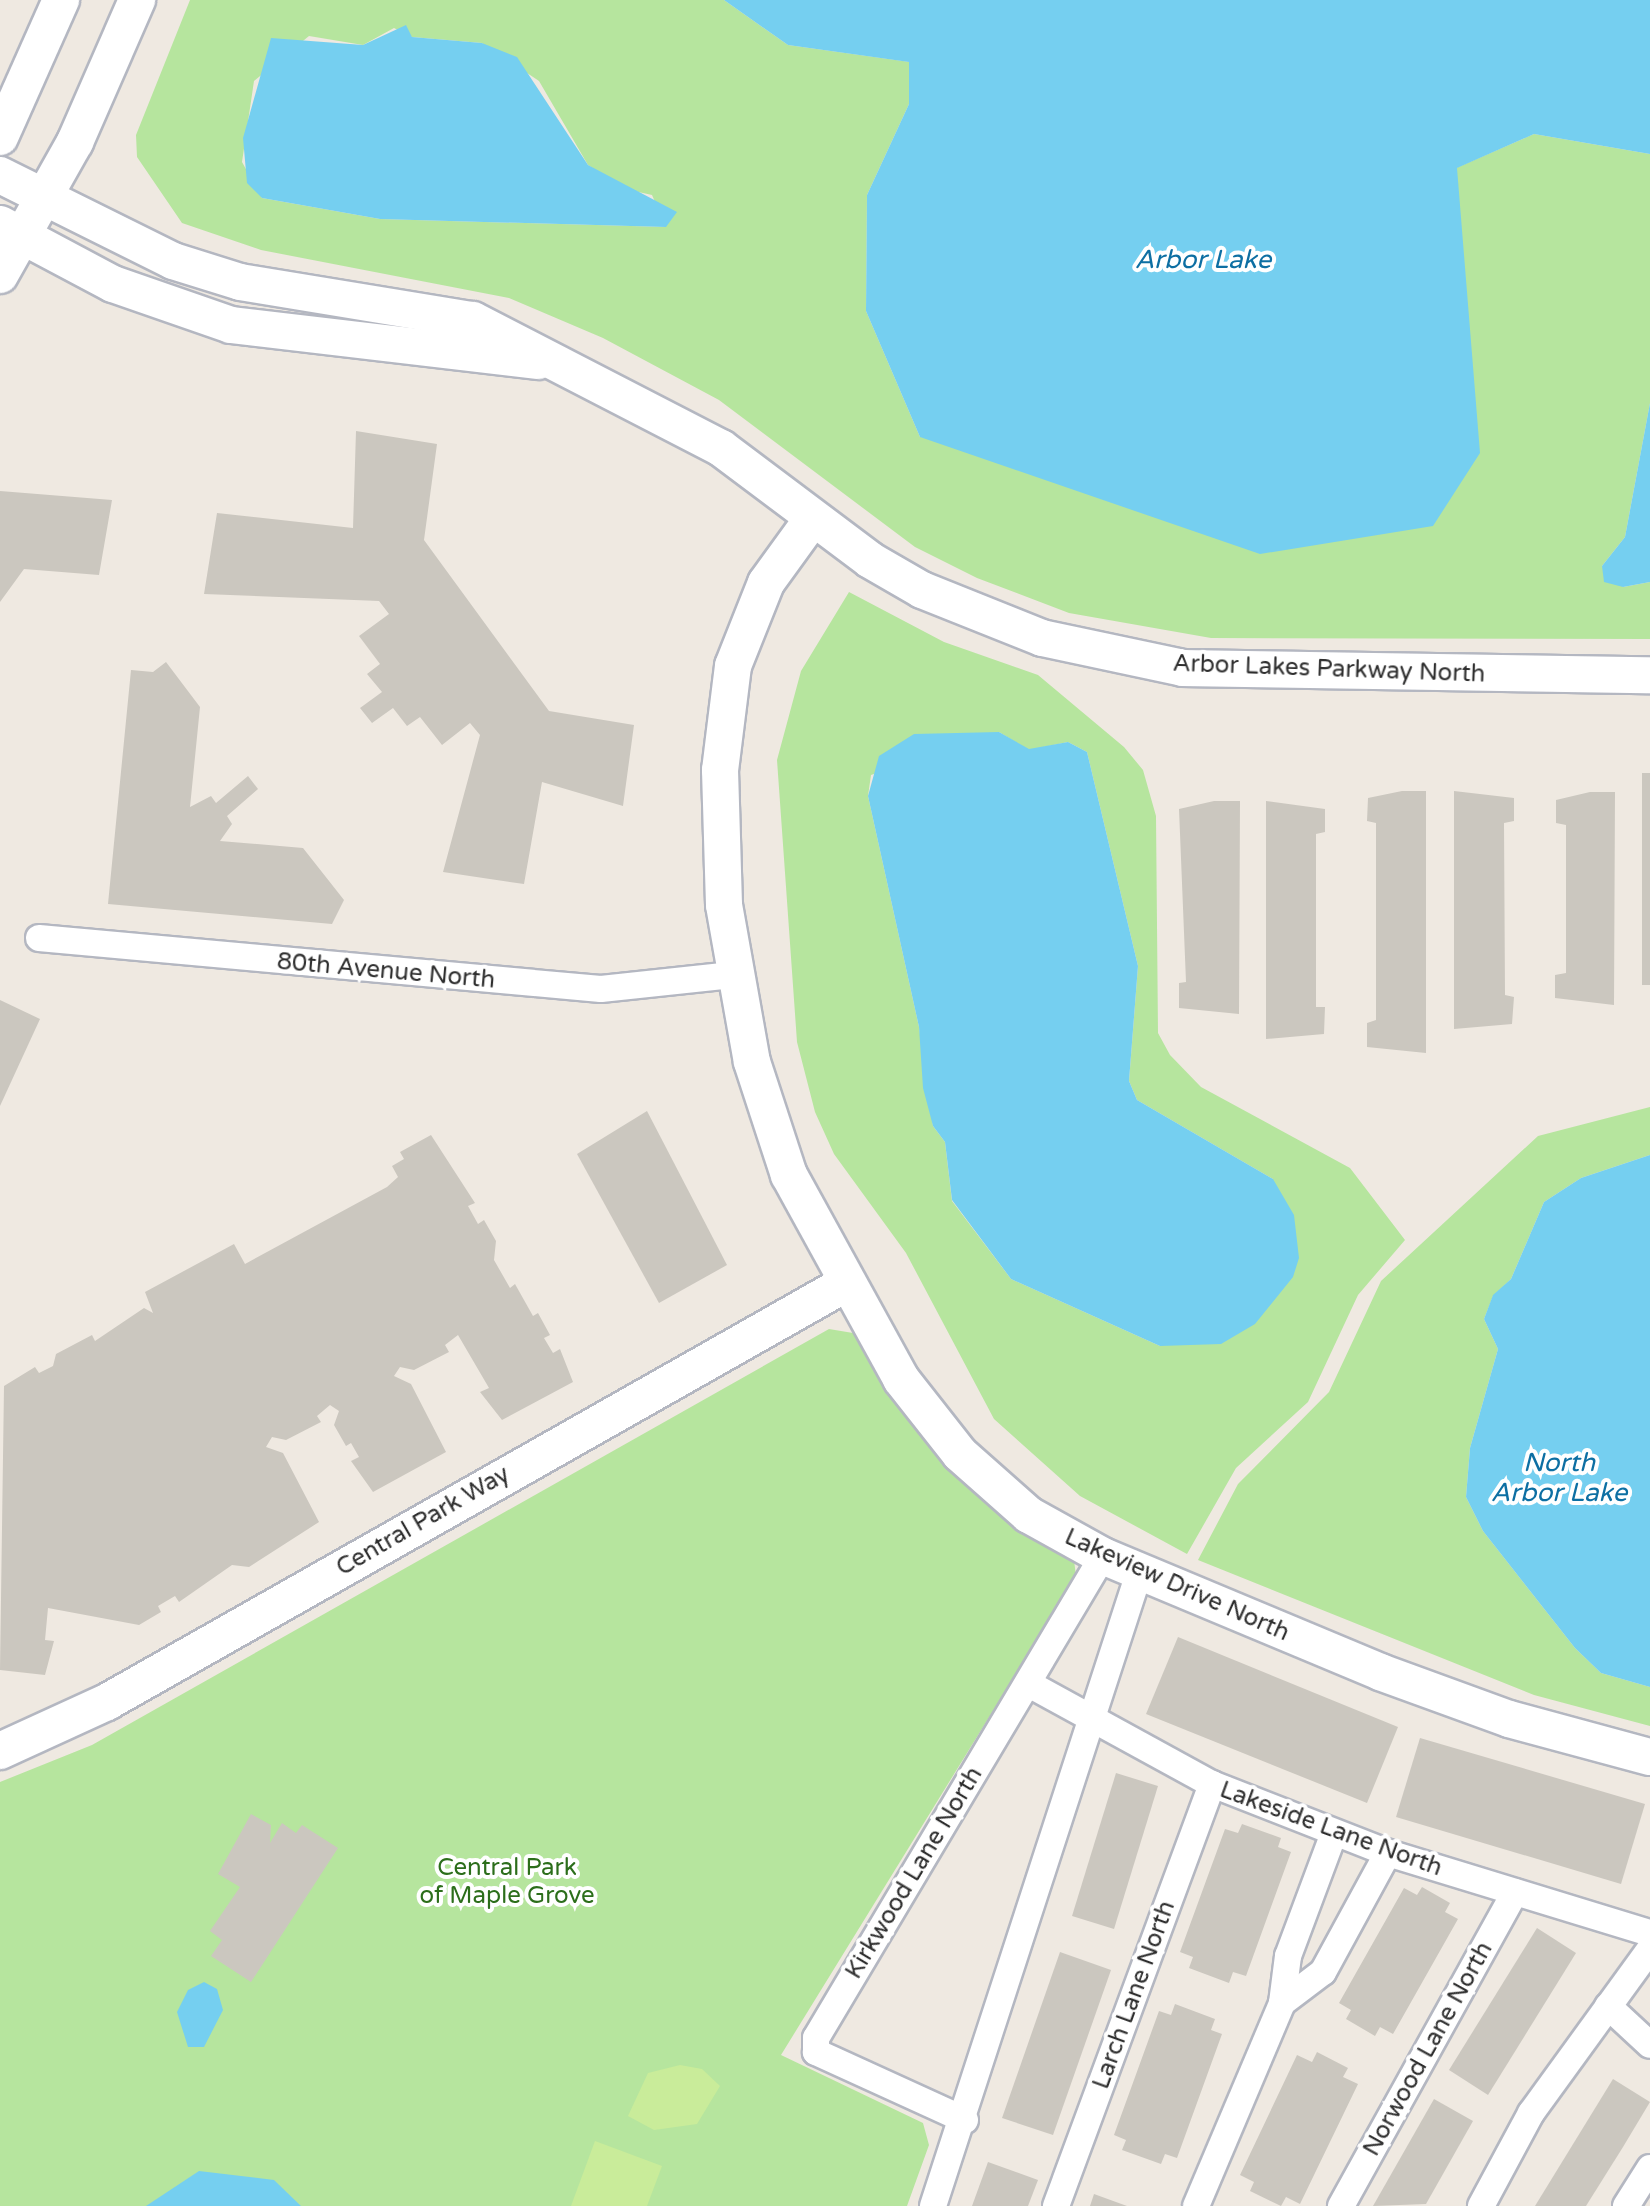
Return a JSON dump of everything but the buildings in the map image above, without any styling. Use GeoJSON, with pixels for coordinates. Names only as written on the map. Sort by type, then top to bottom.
{"type":"FeatureCollection","features":[{"type":"Feature","properties":{"kind":"street"},"geometry":{"type":"LineString","coordinates":[[0,137],[61,0]]}},
{"type":"Feature","properties":{"kind":"street"},"geometry":{"type":"LineString","coordinates":[[0,275],[12,229],[45,198],[137,0]]}},
{"type":"Feature","properties":{"kind":"street","name":"Arbor Lakes Parkway North"},"geometry":{"type":"LineString","coordinates":[[0,175],[173,261],[299,294],[381,300],[473,320],[721,448],[813,518],[922,590],[1042,638],[1125,659],[1251,672],[1650,675]]}},
{"type":"Feature","properties":{"kind":"street","name":"Arbor Lakes Parkway North"},"geometry":{"type":"LineString","coordinates":[[12,229],[113,284],[231,325],[560,363]]}},
{"type":"Feature","properties":{"kind":"street","name":"Lakeview Drive North"},"geometry":{"type":"LineString","coordinates":[[813,518],[766,583],[733,666],[720,823],[732,975],[789,1175],[843,1285],[960,1454],[1029,1515],[1139,1573],[1509,1719],[1650,1757]]}},
{"type":"Feature","properties":{"kind":"street","name":"80th Avenue North"},"geometry":{"type":"LineString","coordinates":[[39,938],[601,989],[732,975]]}},
{"type":"Feature","properties":{"kind":"street","name":"Central Park Way"},"geometry":{"type":"LineString","coordinates":[[0,1751],[107,1702],[843,1285]]}},
{"type":"Feature","properties":{"kind":"street","name":"Kirkwood Lane North"},"geometry":{"type":"LineString","coordinates":[[965,2120],[816,2052],[816,2038],[1103,1556]]}},
{"type":"Feature","properties":{"kind":"street"},"geometry":{"type":"LineString","coordinates":[[933,2206],[965,2120],[1139,1573]]}},
{"type":"Feature","properties":{"kind":"street","name":"Lakeside Lane North"},"geometry":{"type":"LineString","coordinates":[[1029,1684],[1091,1724],[1212,1784],[1334,1833],[1388,1853],[1650,1933]]}},
{"type":"Feature","properties":{"kind":"street","name":"Larch Lane North"},"geometry":{"type":"LineString","coordinates":[[1056,2206],[1212,1784]]}},
{"type":"Feature","properties":{"kind":"street"},"geometry":{"type":"LineString","coordinates":[[1196,2206],[1282,2003],[1288,1956],[1334,1833]]}},
{"type":"Feature","properties":{"kind":"street"},"geometry":{"type":"LineString","coordinates":[[1282,2003],[1323,1972],[1388,1853]]}},
{"type":"Feature","properties":{"kind":"street","name":"Norwood Lane North"},"geometry":{"type":"LineString","coordinates":[[1341,2206],[1515,1892]]}},
{"type":"Feature","properties":{"kind":"street"},"geometry":{"type":"LineString","coordinates":[[1481,2206],[1531,2113],[1650,1949]]}},
{"type":"Feature","properties":{"kind":"street"},"geometry":{"type":"LineString","coordinates":[[1608,2006],[1650,2045]]}},
{"type":"Feature","properties":{"kind":"street"},"geometry":{"type":"LineString","coordinates":[[1626,2206],[1650,2168]]}},
{"type":"Feature","properties":{"kind":"green space"},"geometry":{"type":"Polygon","coordinates":[[[190,0],[724,0],[788,45],[910,62],[909,104],[867,195],[866,311],[920,437],[1479,453],[1456,168],[1534,134],[1650,154],[1650,403],[1625,537],[1602,566],[1623,587],[1650,582],[1650,639],[1211,638],[1069,613],[977,578],[915,547],[719,400],[603,338],[509,298],[261,250],[182,223],[137,157],[136,135],[190,0]],[[394,28],[363,45],[309,36],[254,81],[242,162],[262,198],[380,219],[666,227],[652,195],[625,189],[588,165],[539,81],[482,43],[412,37],[394,28]]]}},
{"type":"Feature","properties":{"kind":"green space"},"geometry":{"type":"Polygon","coordinates":[[[849,592],[944,642],[1038,675],[1124,747],[1143,770],[1156,816],[1158,1033],[1170,1055],[1201,1087],[1350,1168],[1405,1240],[1358,1295],[1308,1402],[1236,1468],[1187,1554],[1080,1496],[994,1419],[906,1253],[834,1154],[815,1112],[797,1042],[777,760],[801,671],[849,592]],[[999,732],[871,775],[868,796],[919,1027],[933,1126],[945,1142],[952,1201],[1011,1279],[1160,1346],[1273,1179],[1137,1100],[1129,1081],[1138,966],[1087,752],[1068,742],[1029,750],[999,732]]]}},
{"type":"Feature","properties":{"kind":"green space"},"geometry":{"type":"Polygon","coordinates":[[[1650,1107],[1650,1155],[1581,1178],[1544,1202],[1511,1279],[1493,1296],[1484,1319],[1498,1349],[1470,1448],[1466,1497],[1483,1531],[1575,1648],[1601,1673],[1650,1687],[1650,1726],[1534,1695],[1198,1560],[1238,1484],[1329,1392],[1381,1281],[1538,1136],[1650,1107]]]}},
{"type":"Feature","properties":{"kind":"green space","name":"Central Park of Maple Grove"},"geometry":{"type":"Polygon","coordinates":[[[829,1329],[853,1333],[875,1367],[1040,1539],[1074,1560],[1076,1576],[781,2055],[923,2123],[929,2145],[907,2206],[0,2206],[0,1782],[92,1745],[829,1329]]]}},
{"type":"Feature","properties":{"kind":"green space"},"geometry":{"type":"Polygon","coordinates":[[[680,2065],[702,2069],[720,2086],[697,2124],[654,2130],[628,2116],[648,2073],[680,2065]]]}},
{"type":"Feature","properties":{"kind":"green space"},"geometry":{"type":"Polygon","coordinates":[[[595,2141],[662,2166],[647,2206],[571,2206],[595,2141]]]}},
{"type":"Feature","properties":{"kind":"water","name":"Arbor Lake"},"geometry":{"type":"Polygon","coordinates":[[[724,0],[1650,0],[1650,154],[1534,134],[1457,168],[1480,453],[1433,526],[1260,554],[920,437],[866,311],[867,195],[909,104],[909,62],[788,45],[724,0]]]}},
{"type":"Feature","properties":{"kind":"water"},"geometry":{"type":"Polygon","coordinates":[[[406,25],[412,37],[482,43],[517,57],[588,165],[677,212],[666,227],[380,219],[262,198],[247,183],[243,138],[271,38],[363,45],[406,25]]]}},
{"type":"Feature","properties":{"kind":"water"},"geometry":{"type":"Polygon","coordinates":[[[1650,403],[1650,582],[1623,587],[1604,582],[1602,566],[1625,537],[1650,403]]]}},
{"type":"Feature","properties":{"kind":"water"},"geometry":{"type":"Polygon","coordinates":[[[999,732],[1029,749],[1068,742],[1087,752],[1138,966],[1129,1081],[1137,1100],[1273,1179],[1294,1215],[1299,1258],[1293,1277],[1255,1324],[1221,1344],[1160,1346],[1011,1279],[952,1200],[945,1142],[933,1126],[923,1088],[919,1027],[868,796],[879,756],[914,734],[999,732]]]}},
{"type":"Feature","properties":{"kind":"water","name":"North Arbor Lake"},"geometry":{"type":"Polygon","coordinates":[[[1650,1155],[1650,1687],[1601,1673],[1575,1648],[1483,1531],[1466,1497],[1470,1448],[1498,1349],[1484,1319],[1493,1295],[1511,1279],[1544,1202],[1581,1178],[1650,1155]]]}},
{"type":"Feature","properties":{"kind":"water"},"geometry":{"type":"Polygon","coordinates":[[[204,1982],[217,1989],[223,2010],[204,2047],[188,2047],[177,2012],[188,1990],[204,1982]]]}},
{"type":"Feature","properties":{"kind":"water"},"geometry":{"type":"Polygon","coordinates":[[[199,2171],[274,2180],[301,2206],[146,2206],[199,2171]]]}}]}
